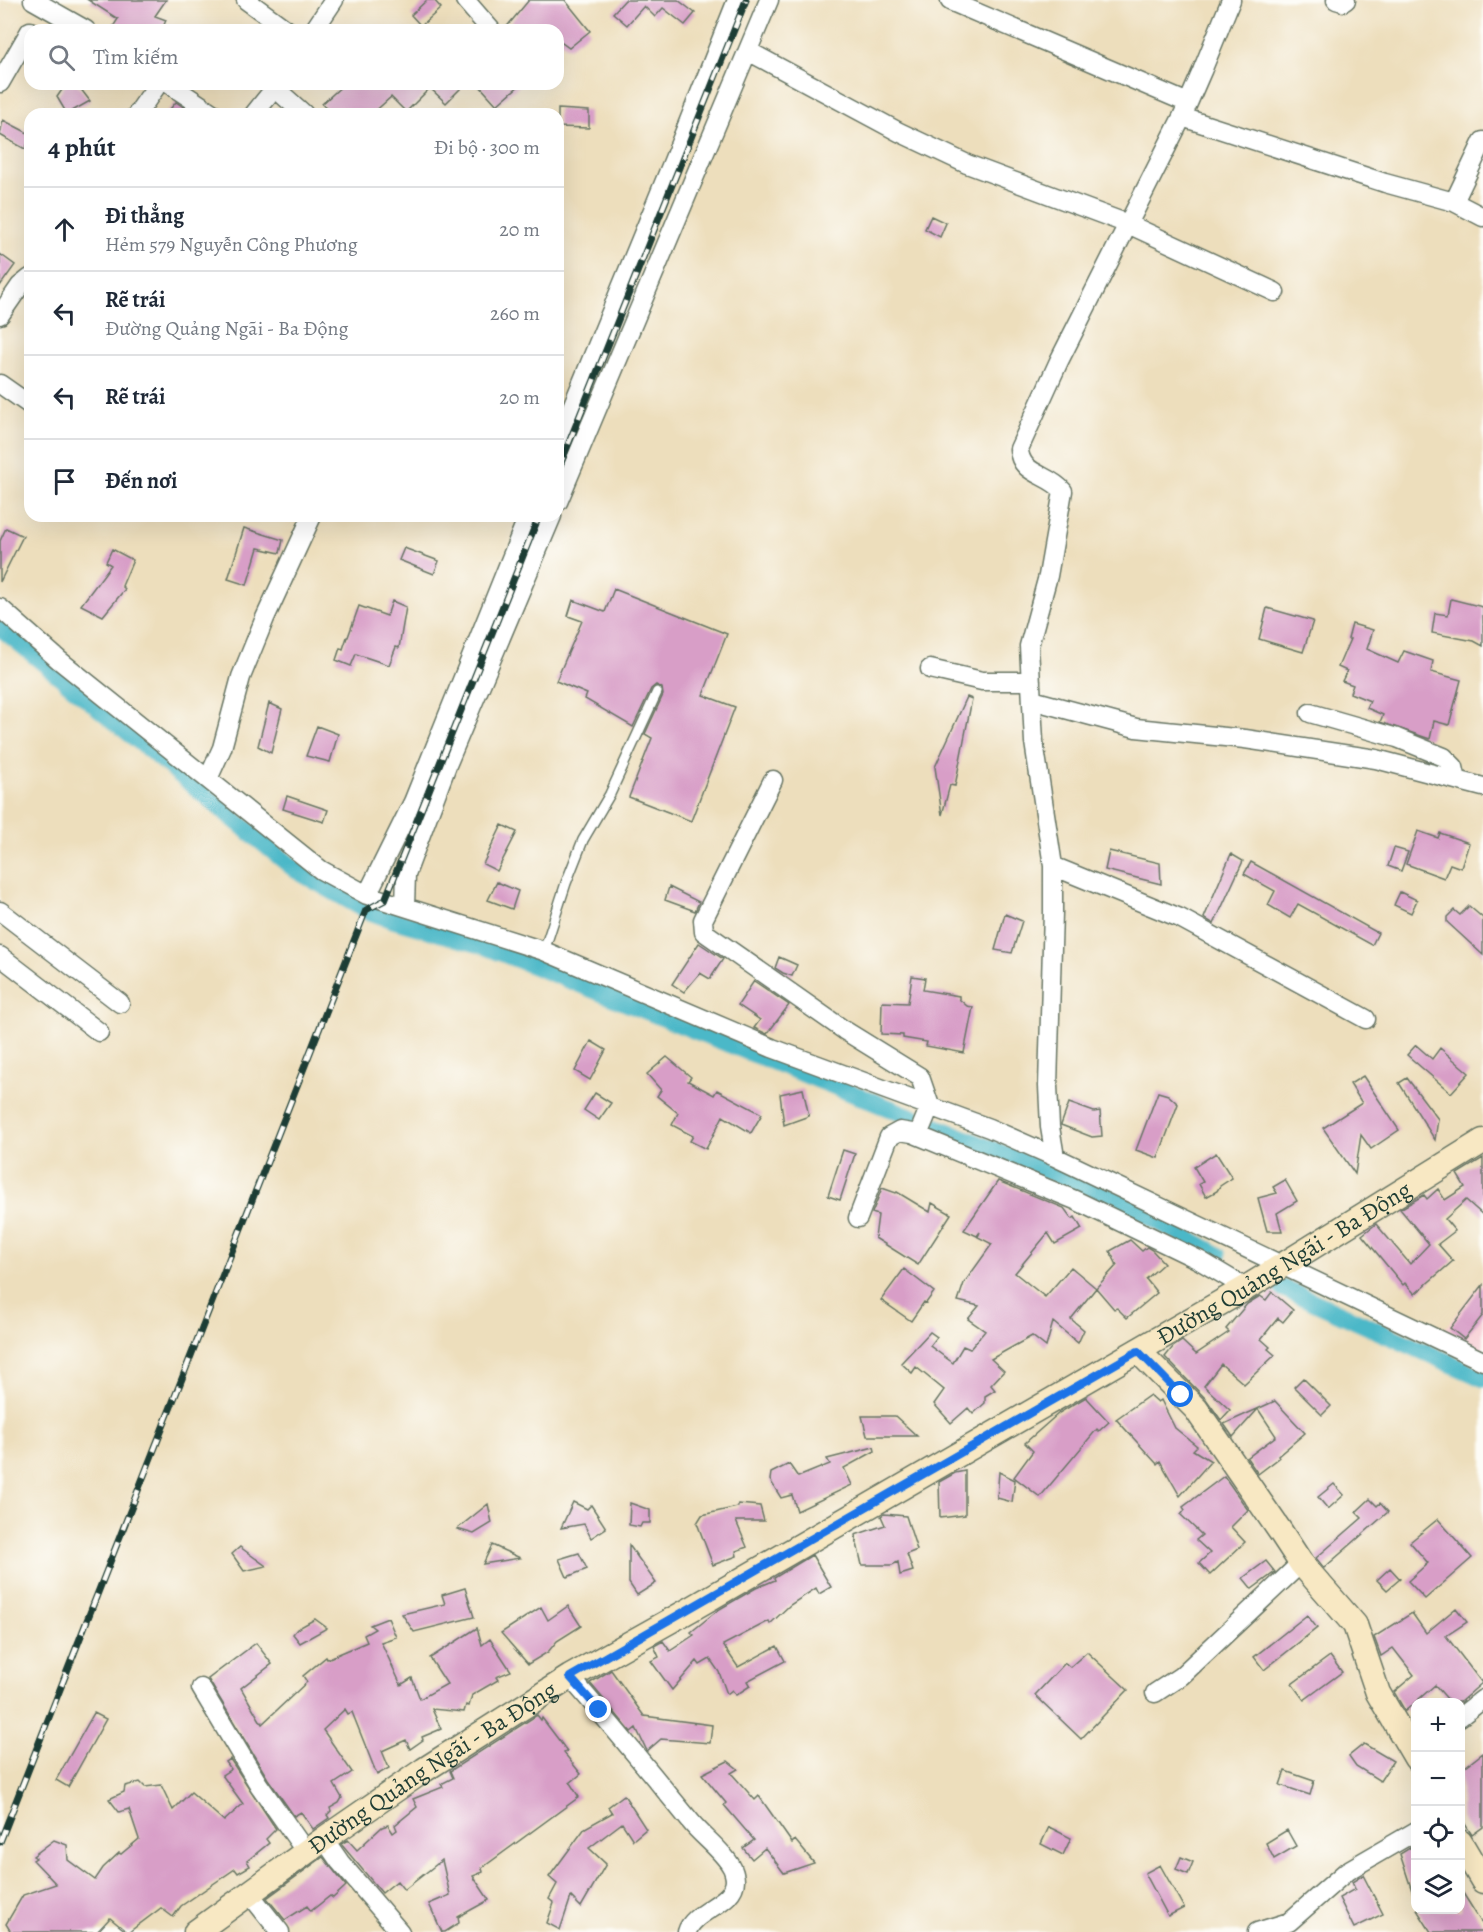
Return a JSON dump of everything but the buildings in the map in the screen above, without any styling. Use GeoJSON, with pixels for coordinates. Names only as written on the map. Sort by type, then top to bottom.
{"type":"FeatureCollection","features":[{"type":"Feature","properties":{"kind":"main road","name":"Đường Quảng Ngãi - Ba Động"},"geometry":{"type":"LineString","coordinates":[[196,1932],[315,1845],[424,1770],[570,1677],[1282,1267],[1483,1141]]}},
{"type":"Feature","properties":{"kind":"main road"},"geometry":{"type":"LineString","coordinates":[[1138,1351],[1196,1409],[1301,1563],[1355,1625],[1378,1692],[1413,1752]]}},
{"type":"Feature","properties":{"kind":"main road"},"geometry":{"type":"LineString","coordinates":[[1465,1849],[1483,1881]]}},
{"type":"Feature","properties":{"kind":"street"},"geometry":{"type":"LineString","coordinates":[[246,0],[279,24]]}},
{"type":"Feature","properties":{"kind":"street"},"geometry":{"type":"LineString","coordinates":[[318,24],[334,0]]}},
{"type":"Feature","properties":{"kind":"street"},"geometry":{"type":"LineString","coordinates":[[465,0],[486,24]]}},
{"type":"Feature","properties":{"kind":"street"},"geometry":{"type":"LineString","coordinates":[[564,426],[737,0]]}},
{"type":"Feature","properties":{"kind":"street"},"geometry":{"type":"LineString","coordinates":[[564,488],[769,0]]}},
{"type":"Feature","properties":{"kind":"street"},"geometry":{"type":"LineString","coordinates":[[1055,1157],[1048,1086],[1053,866],[1034,742],[1029,646],[1048,576],[1063,491],[1056,483],[1023,465],[1019,458],[1019,449],[1059,361],[1185,110],[1231,0]]}},
{"type":"Feature","properties":{"kind":"street"},"geometry":{"type":"LineString","coordinates":[[1336,0],[1343,2],[1346,0]]}},
{"type":"Feature","properties":{"kind":"street"},"geometry":{"type":"LineString","coordinates":[[950,1],[1185,110],[1385,183],[1454,202],[1483,217]]}},
{"type":"Feature","properties":{"kind":"street"},"geometry":{"type":"LineString","coordinates":[[32,24],[38,4],[75,24]]}},
{"type":"Feature","properties":{"kind":"street"},"geometry":{"type":"LineString","coordinates":[[0,83],[24,41]]}},
{"type":"Feature","properties":{"kind":"street"},"geometry":{"type":"LineString","coordinates":[[748,51],[899,132],[967,164],[1128,224],[1275,292]]}},
{"type":"Feature","properties":{"kind":"street"},"geometry":{"type":"LineString","coordinates":[[141,108],[154,90]]}},
{"type":"Feature","properties":{"kind":"street"},"geometry":{"type":"LineString","coordinates":[[178,90],[205,108]]}},
{"type":"Feature","properties":{"kind":"street"},"geometry":{"type":"LineString","coordinates":[[259,108],[273,90]]}},
{"type":"Feature","properties":{"kind":"street"},"geometry":{"type":"LineString","coordinates":[[280,90],[298,108]]}},
{"type":"Feature","properties":{"kind":"street"},"geometry":{"type":"LineString","coordinates":[[1454,202],[1483,141]]}},
{"type":"Feature","properties":{"kind":"street"},"geometry":{"type":"LineString","coordinates":[[0,315],[24,283]]}},
{"type":"Feature","properties":{"kind":"street"},"geometry":{"type":"LineString","coordinates":[[0,384],[24,401]]}},
{"type":"Feature","properties":{"kind":"street"},"geometry":{"type":"LineString","coordinates":[[208,779],[222,748],[241,677],[265,618],[309,522]]}},
{"type":"Feature","properties":{"kind":"street"},"geometry":{"type":"LineString","coordinates":[[367,895],[413,802],[526,522]]}},
{"type":"Feature","properties":{"kind":"street"},"geometry":{"type":"LineString","coordinates":[[405,906],[406,874],[447,765],[549,522]]}},
{"type":"Feature","properties":{"kind":"street"},"geometry":{"type":"LineString","coordinates":[[0,608],[59,660],[321,870],[367,895],[544,951],[772,1048],[1199,1260],[1246,1288]]}},
{"type":"Feature","properties":{"kind":"street"},"geometry":{"type":"LineString","coordinates":[[930,669],[982,681],[1031,681]]}},
{"type":"Feature","properties":{"kind":"street"},"geometry":{"type":"LineString","coordinates":[[1032,700],[1136,728],[1245,739],[1376,759],[1483,788]]}},
{"type":"Feature","properties":{"kind":"street"},"geometry":{"type":"LineString","coordinates":[[1310,713],[1396,738],[1444,757],[1454,767],[1457,780]]}},
{"type":"Feature","properties":{"kind":"street"},"geometry":{"type":"LineString","coordinates":[[773,780],[703,920],[704,932],[844,1030],[920,1077],[923,1121]]}},
{"type":"Feature","properties":{"kind":"street"},"geometry":{"type":"LineString","coordinates":[[1053,866],[1180,918],[1366,1019]]}},
{"type":"Feature","properties":{"kind":"street"},"geometry":{"type":"LineString","coordinates":[[0,911],[120,1003]]}},
{"type":"Feature","properties":{"kind":"street"},"geometry":{"type":"LineString","coordinates":[[0,956],[99,1032]]}},
{"type":"Feature","properties":{"kind":"street"},"geometry":{"type":"LineString","coordinates":[[858,1218],[889,1137],[923,1121],[989,1128],[1055,1157],[1483,1361]]}},
{"type":"Feature","properties":{"kind":"street"},"geometry":{"type":"LineString","coordinates":[[1155,1693],[1181,1676],[1301,1563]]}},
{"type":"Feature","properties":{"kind":"street"},"geometry":{"type":"LineString","coordinates":[[570,1677],[693,1825],[732,1866],[734,1887],[724,1899],[695,1919],[687,1932]]}},
{"type":"Feature","properties":{"kind":"street"},"geometry":{"type":"LineString","coordinates":[[201,1688],[259,1785],[315,1845],[340,1862],[400,1932]]}},
{"type":"Feature","properties":{"kind":"street"},"geometry":{"type":"LineString","coordinates":[[1465,1714],[1483,1699]]}},
{"type":"Feature","properties":{"kind":"street"},"geometry":{"type":"LineString","coordinates":[[1257,1932],[1288,1922],[1347,1871],[1411,1834]]}},
{"type":"Feature","properties":{"kind":"street"},"geometry":{"type":"LineString","coordinates":[[249,1893],[280,1932]]}},
{"type":"Feature","properties":{"kind":"lane"},"geometry":{"type":"LineString","coordinates":[[544,951],[583,840],[610,794],[657,692]]}},
{"type":"Feature","properties":{"kind":"shaded area"},"geometry":{"type":"Polygon","coordinates":[[[1483,1280],[1483,1353],[1441,1334],[1483,1280]]]}},
{"type":"Feature","properties":{"kind":"waterway"},"geometry":{"type":"LineString","coordinates":[[0,627],[296,870],[366,910],[482,945],[1121,1201],[1218,1255]]}},
{"type":"Feature","properties":{"kind":"waterway"},"geometry":{"type":"LineString","coordinates":[[1283,1288],[1483,1378]]}},
{"type":"Feature","properties":{"kind":"railway"},"geometry":{"type":"LineString","coordinates":[[564,455],[746,0]]}},
{"type":"Feature","properties":{"kind":"railway"},"geometry":{"type":"LineString","coordinates":[[0,1842],[366,910],[385,900],[537,522]]}},
{"type":"Feature","properties":{"kind":"route"},"geometry":{"type":"LineString","coordinates":[[599,1710],[570,1677],[1138,1351],[1181,1395]]}}]}
